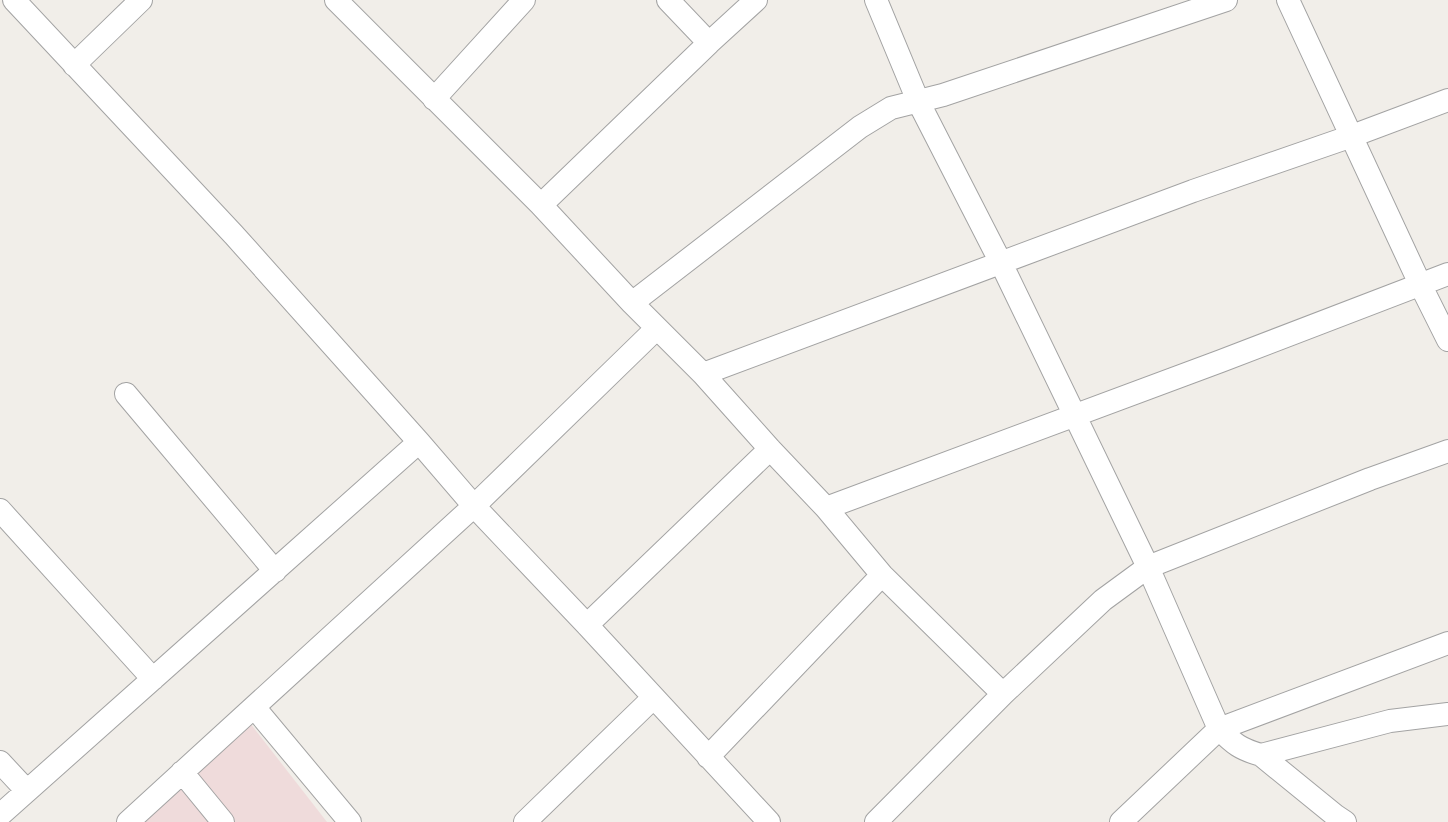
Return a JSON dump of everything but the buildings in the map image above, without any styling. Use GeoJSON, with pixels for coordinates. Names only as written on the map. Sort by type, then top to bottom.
{"type":"FeatureCollection","features":[{"type":"Feature","properties":{"kind":"street"},"geometry":{"type":"LineString","coordinates":[[14,0],[234,235],[419,442],[474,506],[587,625],[769,822]]}},
{"type":"Feature","properties":{"kind":"street"},"geometry":{"type":"LineString","coordinates":[[74,65],[141,0]]}},
{"type":"Feature","properties":{"kind":"street"},"geometry":{"type":"LineString","coordinates":[[336,0],[541,205],[656,329],[703,374],[770,449],[826,508],[882,575],[1003,694]]}},
{"type":"Feature","properties":{"kind":"street"},"geometry":{"type":"LineString","coordinates":[[434,99],[524,0]]}},
{"type":"Feature","properties":{"kind":"street"},"geometry":{"type":"LineString","coordinates":[[668,0],[709,43]]}},
{"type":"Feature","properties":{"kind":"street"},"geometry":{"type":"LineString","coordinates":[[541,205],[709,43],[756,0]]}},
{"type":"Feature","properties":{"kind":"street"},"geometry":{"type":"LineString","coordinates":[[876,0],[918,101],[1001,263],[1148,567],[1219,729],[1234,744],[1261,756],[1346,822]]}},
{"type":"Feature","properties":{"kind":"street"},"geometry":{"type":"LineString","coordinates":[[632,303],[860,127],[891,108],[950,92],[1226,0]]}},
{"type":"Feature","properties":{"kind":"street"},"geometry":{"type":"LineString","coordinates":[[1288,0],[1420,284],[1448,340]]}},
{"type":"Feature","properties":{"kind":"street"},"geometry":{"type":"LineString","coordinates":[[703,374],[1193,191],[1352,136],[1448,100]]}},
{"type":"Feature","properties":{"kind":"street"},"geometry":{"type":"LineString","coordinates":[[826,508],[1222,361],[1448,274]]}},
{"type":"Feature","properties":{"kind":"street"},"geometry":{"type":"LineString","coordinates":[[128,822],[474,506],[656,329]]}},
{"type":"Feature","properties":{"kind":"street"},"geometry":{"type":"LineString","coordinates":[[126,394],[275,570]]}},
{"type":"Feature","properties":{"kind":"street"},"geometry":{"type":"LineString","coordinates":[[0,815],[419,442]]}},
{"type":"Feature","properties":{"kind":"street"},"geometry":{"type":"LineString","coordinates":[[587,625],[770,449]]}},
{"type":"Feature","properties":{"kind":"street"},"geometry":{"type":"LineString","coordinates":[[876,822],[1003,694],[1103,600],[1148,567],[1370,479],[1448,451]]}},
{"type":"Feature","properties":{"kind":"street"},"geometry":{"type":"LineString","coordinates":[[0,510],[153,679]]}},
{"type":"Feature","properties":{"kind":"street"},"geometry":{"type":"LineString","coordinates":[[708,757],[882,575]]}},
{"type":"Feature","properties":{"kind":"street"},"geometry":{"type":"LineString","coordinates":[[1121,822],[1219,729],[1448,643]]}},
{"type":"Feature","properties":{"kind":"street"},"geometry":{"type":"LineString","coordinates":[[525,822],[653,698]]}},
{"type":"Feature","properties":{"kind":"street"},"geometry":{"type":"LineString","coordinates":[[254,707],[350,822]]}},
{"type":"Feature","properties":{"kind":"street"},"geometry":{"type":"LineString","coordinates":[[1261,756],[1390,721],[1448,714]]}},
{"type":"Feature","properties":{"kind":"street"},"geometry":{"type":"LineString","coordinates":[[0,762],[27,791]]}},
{"type":"Feature","properties":{"kind":"street"},"geometry":{"type":"LineString","coordinates":[[182,772],[223,822]]}},
{"type":"Feature","properties":{"kind":"shaded area"},"geometry":{"type":"Polygon","coordinates":[[[250,723],[327,822],[138,822],[250,723]]]}}]}
